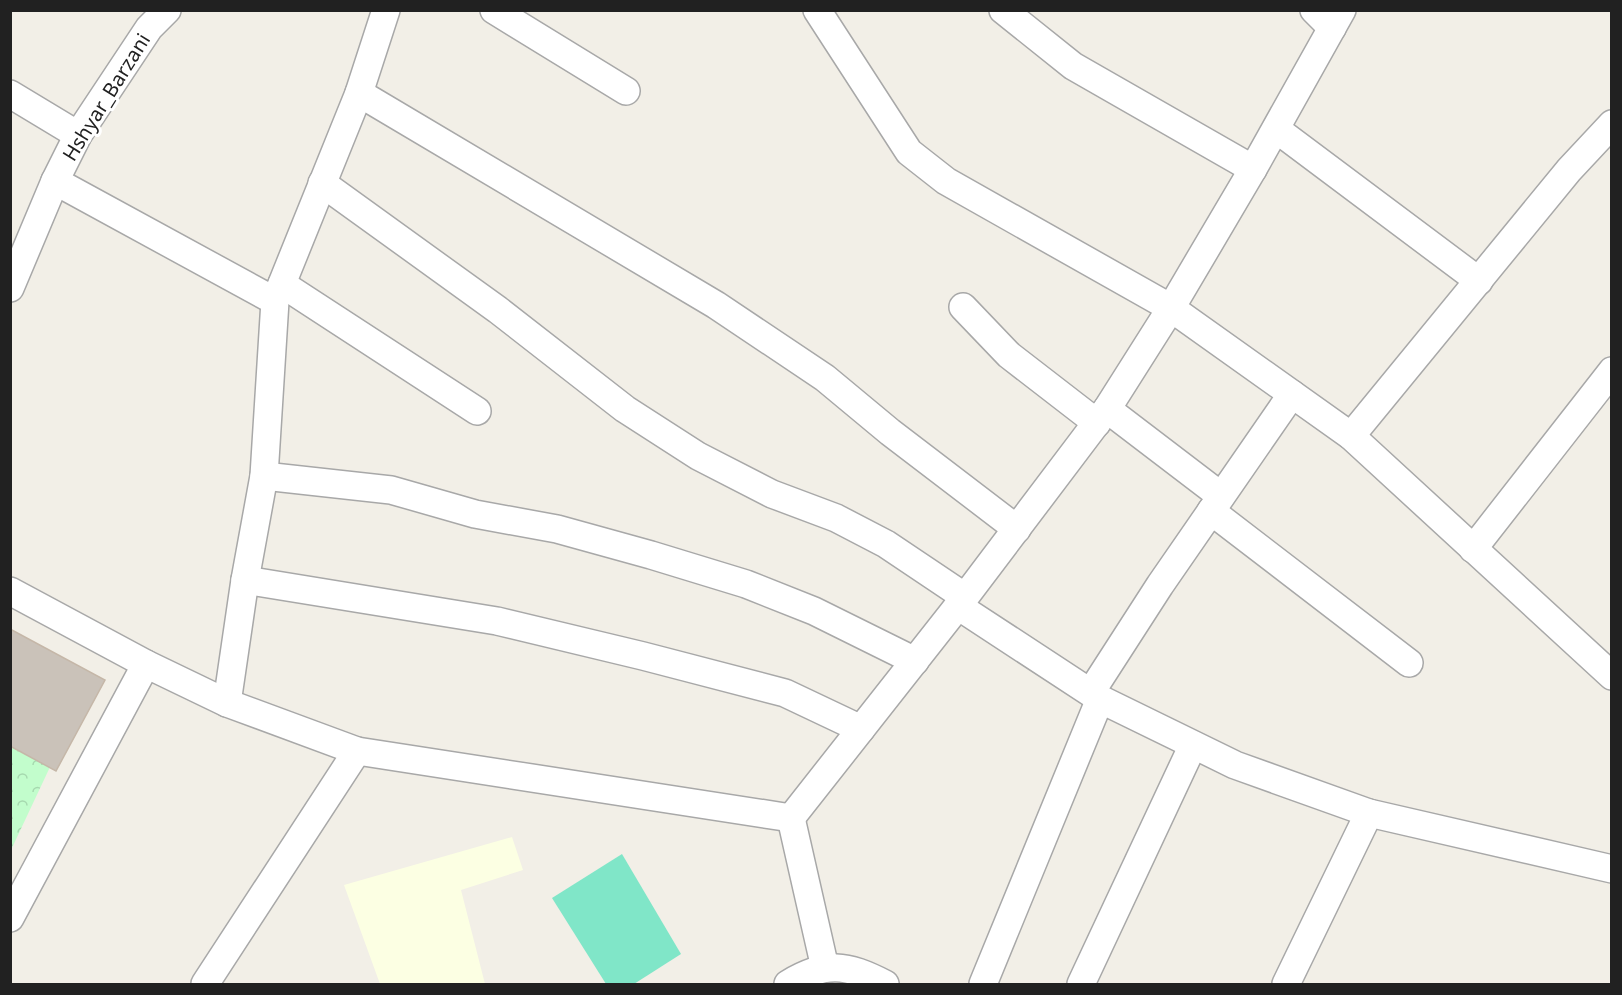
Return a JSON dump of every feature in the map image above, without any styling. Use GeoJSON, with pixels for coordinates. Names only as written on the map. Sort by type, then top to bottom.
{"type":"FeatureCollection","features":[{"type":"Feature","properties":{"kind":"street","name":"Hshyar_Barzani"},"geometry":{"type":"LineString","coordinates":[[10,288],[55,181],[78,135],[149,28],[167,10]]}},
{"type":"Feature","properties":{"kind":"street"},"geometry":{"type":"LineString","coordinates":[[227,703],[245,580],[264,476],[278,292],[359,93],[386,10]]}},
{"type":"Feature","properties":{"kind":"street"},"geometry":{"type":"LineString","coordinates":[[494,10],[626,91]]}},
{"type":"Feature","properties":{"kind":"street"},"geometry":{"type":"LineString","coordinates":[[817,10],[909,152],[946,181],[1171,308],[1351,436],[1611,676]]}},
{"type":"Feature","properties":{"kind":"street"},"geometry":{"type":"LineString","coordinates":[[1003,10],[1073,66],[1253,169]]}},
{"type":"Feature","properties":{"kind":"street"},"geometry":{"type":"LineString","coordinates":[[791,818],[961,602],[1102,416],[1171,308],[1276,129],[1329,16]]}},
{"type":"Feature","properties":{"kind":"street"},"geometry":{"type":"LineString","coordinates":[[359,93],[726,312],[825,378],[890,432],[1017,529]]}},
{"type":"Feature","properties":{"kind":"street"},"geometry":{"type":"LineString","coordinates":[[10,94],[78,135]]}},
{"type":"Feature","properties":{"kind":"street"},"geometry":{"type":"LineString","coordinates":[[1351,436],[1569,170],[1611,124]]}},
{"type":"Feature","properties":{"kind":"street"},"geometry":{"type":"LineString","coordinates":[[1276,129],[1479,281]]}},
{"type":"Feature","properties":{"kind":"street"},"geometry":{"type":"LineString","coordinates":[[55,181],[278,292],[477,411]]}},
{"type":"Feature","properties":{"kind":"street"},"geometry":{"type":"LineString","coordinates":[[322,183],[498,310],[626,408],[698,456],[772,494],[836,518],[886,544],[961,602],[1095,696],[1235,765],[1369,813],[1611,869]]}},
{"type":"Feature","properties":{"kind":"street"},"geometry":{"type":"LineString","coordinates":[[963,307],[1009,355],[1102,416],[1216,503],[1409,663]]}},
{"type":"Feature","properties":{"kind":"street"},"geometry":{"type":"LineString","coordinates":[[1473,549],[1611,371]]}},
{"type":"Feature","properties":{"kind":"street"},"geometry":{"type":"LineString","coordinates":[[983,984],[1095,696],[1160,585],[1292,394]]}},
{"type":"Feature","properties":{"kind":"street"},"geometry":{"type":"LineString","coordinates":[[264,476],[392,490],[476,514],[556,529],[640,552],[765,592],[814,611],[915,661]]}},
{"type":"Feature","properties":{"kind":"street"},"geometry":{"type":"LineString","coordinates":[[245,580],[497,621],[621,650],[785,693],[861,729]]}},
{"type":"Feature","properties":{"kind":"street"},"geometry":{"type":"LineString","coordinates":[[10,591],[146,664],[227,703],[357,751],[791,818]]}},
{"type":"Feature","properties":{"kind":"street"},"geometry":{"type":"LineString","coordinates":[[10,918],[146,664]]}},
{"type":"Feature","properties":{"kind":"street"},"geometry":{"type":"LineString","coordinates":[[1081,984],[1193,745]]}},
{"type":"Feature","properties":{"kind":"street"},"geometry":{"type":"LineString","coordinates":[[205,984],[357,751]]}},
{"type":"Feature","properties":{"kind":"street"},"geometry":{"type":"LineString","coordinates":[[1286,984],[1369,813]]}},
{"type":"Feature","properties":{"kind":"street"},"geometry":{"type":"LineString","coordinates":[[791,818],[825,968]]}},
{"type":"Feature","properties":{"kind":"street"},"geometry":{"type":"LineString","coordinates":[[788,984],[810,971],[831,966],[852,969],[885,984]]}},
{"type":"Feature","properties":{"kind":"shaded area"},"geometry":{"type":"Polygon","coordinates":[[[512,837],[523,870],[461,890],[485,984],[380,984],[344,885],[512,837]]]}},
{"type":"Feature","properties":{"kind":"green space"},"geometry":{"type":"Polygon","coordinates":[[[11,745],[50,767],[11,850],[11,745]]]}},
{"type":"Feature","properties":{"kind":"green space"},"geometry":{"type":"Polygon","coordinates":[[[622,854],[681,954],[634,984],[606,984],[552,898],[622,854]]]}},
{"type":"Feature","properties":{"kind":"building"},"geometry":{"type":"Polygon","coordinates":[[[10,629],[105,680],[56,771],[10,746],[10,629]]]}}]}
